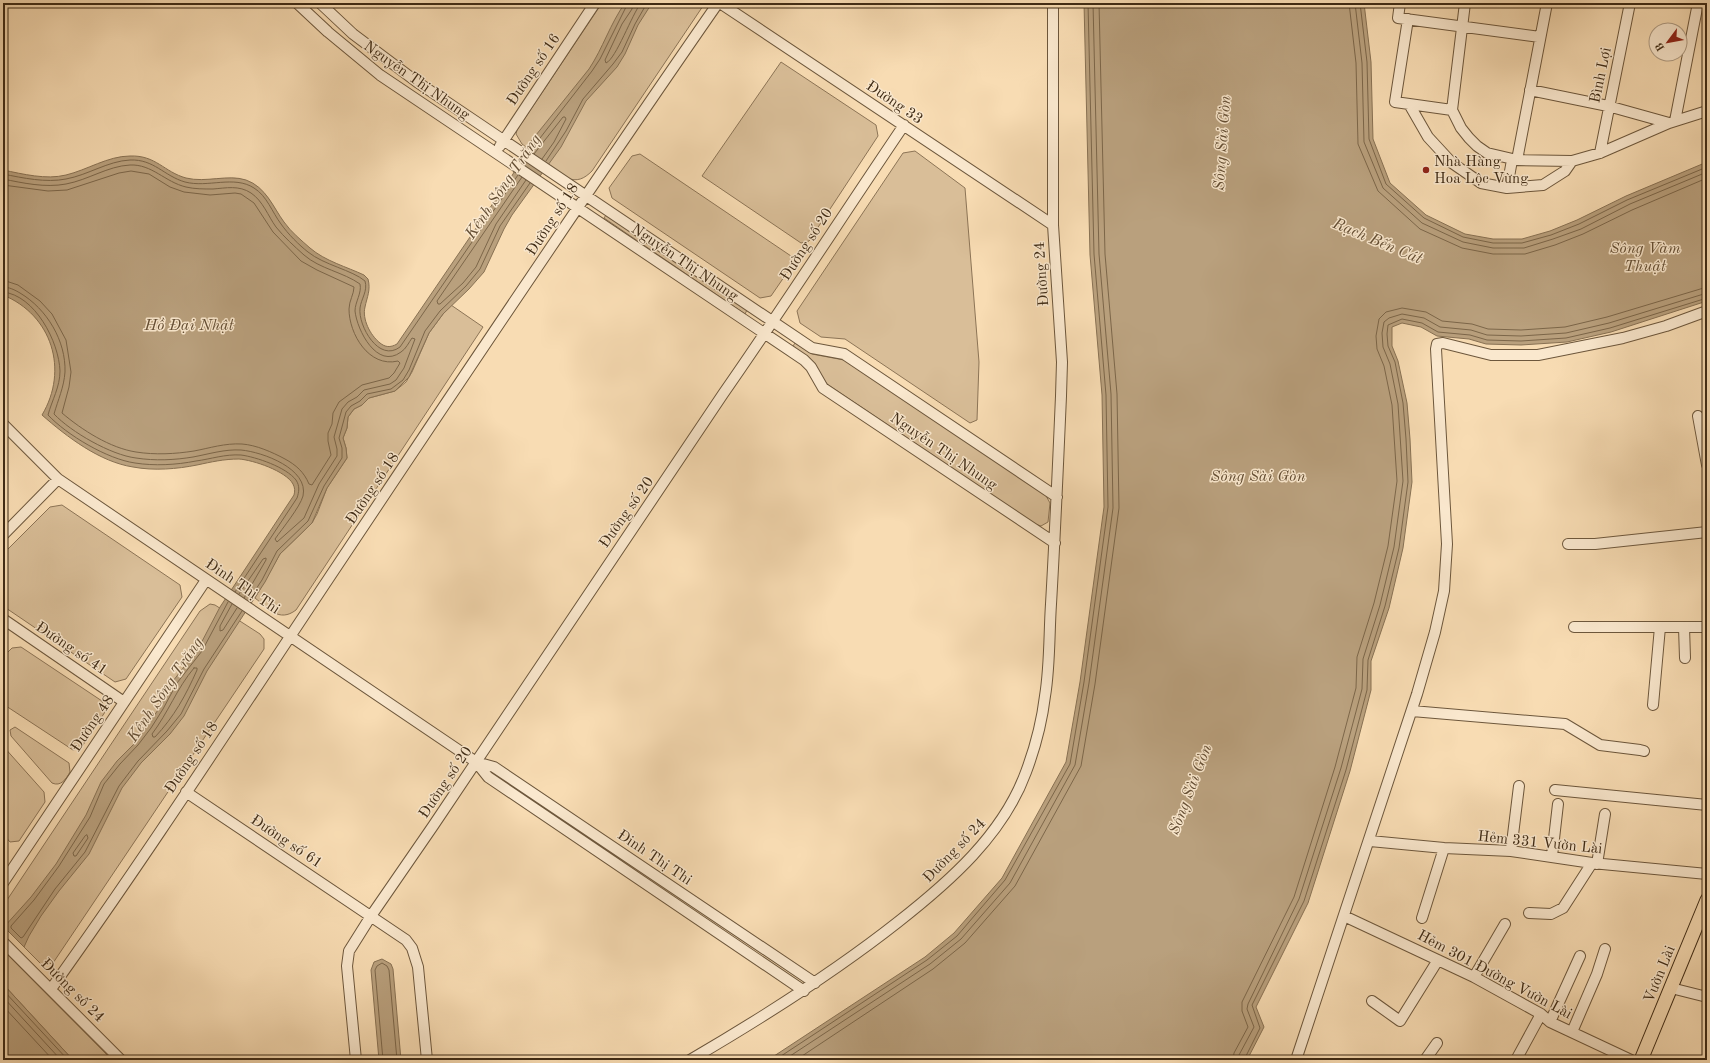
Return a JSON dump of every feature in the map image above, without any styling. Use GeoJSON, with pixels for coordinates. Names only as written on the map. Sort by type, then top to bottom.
{"type":"FeatureCollection","features":[{"type":"Feature","properties":{"kind":"main road","name":"Vườn Lài"},"geometry":{"type":"LineString","coordinates":[[1641,1060],[1707,900]]}},
{"type":"Feature","properties":{"kind":"street","name":"Nguyễn Thị Nhung"},"geometry":{"type":"LineString","coordinates":[[297,3],[328,32],[380,75],[804,360],[811,367],[823,388],[1055,543]]}},
{"type":"Feature","properties":{"kind":"street","name":"Nguyễn Thị Nhung"},"geometry":{"type":"LineString","coordinates":[[320,3],[353,34],[385,60],[585,196],[812,348],[844,354],[1057,498]]}},
{"type":"Feature","properties":{"kind":"street","name":"Đường số 16"},"geometry":{"type":"LineString","coordinates":[[496,152],[595,3]]}},
{"type":"Feature","properties":{"kind":"street","name":"Đường 33"},"geometry":{"type":"LineString","coordinates":[[719,3],[1053,225]]}},
{"type":"Feature","properties":{"kind":"street","name":"Đường số 18"},"geometry":{"type":"LineString","coordinates":[[51,989],[97,924],[186,792],[585,196],[719,3]]}},
{"type":"Feature","properties":{"kind":"street","name":"Đường 24"},"geometry":{"type":"LineString","coordinates":[[1053,3],[1053,225],[1062,362],[1055,543]]}},
{"type":"Feature","properties":{"kind":"street"},"geometry":{"type":"LineString","coordinates":[[1400,3],[1403,19],[1395,102],[1452,110]]}},
{"type":"Feature","properties":{"kind":"street"},"geometry":{"type":"LineString","coordinates":[[1465,3],[1452,110],[1461,128],[1476,146],[1487,152],[1515,160],[1572,161],[1600,153],[1672,122],[1707,111]]}},
{"type":"Feature","properties":{"kind":"street"},"geometry":{"type":"LineString","coordinates":[[1507,188],[1515,160],[1547,3]]}},
{"type":"Feature","properties":{"kind":"street","name":"Bình Lợi"},"geometry":{"type":"LineString","coordinates":[[1600,153],[1608,106],[1630,3]]}},
{"type":"Feature","properties":{"kind":"street"},"geometry":{"type":"LineString","coordinates":[[1672,122],[1698,3]]}},
{"type":"Feature","properties":{"kind":"street"},"geometry":{"type":"LineString","coordinates":[[1703,3],[1707,4]]}},
{"type":"Feature","properties":{"kind":"street"},"geometry":{"type":"LineString","coordinates":[[1403,19],[1540,37]]}},
{"type":"Feature","properties":{"kind":"street"},"geometry":{"type":"LineString","coordinates":[[1530,90],[1608,106],[1672,122]]}},
{"type":"Feature","properties":{"kind":"street"},"geometry":{"type":"LineString","coordinates":[[1409,104],[1428,137],[1452,164],[1481,183],[1507,188],[1543,185],[1565,171],[1572,161]]}},
{"type":"Feature","properties":{"kind":"street","name":"Đường số 20"},"geometry":{"type":"LineString","coordinates":[[356,1060],[347,958],[349,951],[371,916],[723,394],[765,335],[813,260],[904,126]]}},
{"type":"Feature","properties":{"kind":"street"},"geometry":{"type":"LineString","coordinates":[[1296,1060],[1370,841],[1436,632],[1444,591],[1447,544],[1436,349],[1437,344],[1491,355],[1538,355],[1630,336],[1666,326],[1707,311]]}},
{"type":"Feature","properties":{"kind":"street"},"geometry":{"type":"LineString","coordinates":[[1698,416],[1707,464]]}},
{"type":"Feature","properties":{"kind":"street","name":"Đinh Thị Thi"},"geometry":{"type":"LineString","coordinates":[[3,424],[58,479],[476,762],[494,768],[815,983]]}},
{"type":"Feature","properties":{"kind":"street"},"geometry":{"type":"LineString","coordinates":[[3,535],[58,479]]}},
{"type":"Feature","properties":{"kind":"street"},"geometry":{"type":"LineString","coordinates":[[1568,544],[1595,544],[1707,532]]}},
{"type":"Feature","properties":{"kind":"street","name":"Đường số 24"},"geometry":{"type":"LineString","coordinates":[[690,1060],[804,991],[860,952],[923,902],[972,855],[999,825],[1012,804],[1026,774],[1035,744],[1046,695],[1055,543]]}},
{"type":"Feature","properties":{"kind":"street","name":"Đường 48"},"geometry":{"type":"LineString","coordinates":[[3,883],[206,580]]}},
{"type":"Feature","properties":{"kind":"street","name":"Đường số 41"},"geometry":{"type":"LineString","coordinates":[[3,619],[124,702]]}},
{"type":"Feature","properties":{"kind":"street"},"geometry":{"type":"LineString","coordinates":[[1574,627],[1707,627]]}},
{"type":"Feature","properties":{"kind":"street"},"geometry":{"type":"LineString","coordinates":[[1684,627],[1685,658]]}},
{"type":"Feature","properties":{"kind":"street"},"geometry":{"type":"LineString","coordinates":[[1653,705],[1660,628]]}},
{"type":"Feature","properties":{"kind":"street"},"geometry":{"type":"LineString","coordinates":[[1412,711],[1565,724],[1600,745],[1640,750],[1644,752]]}},
{"type":"Feature","properties":{"kind":"street","name":"Đinh Thị Thi"},"geometry":{"type":"LineString","coordinates":[[476,762],[488,777],[804,991]]}},
{"type":"Feature","properties":{"kind":"street"},"geometry":{"type":"LineString","coordinates":[[1511,851],[1519,786]]}},
{"type":"Feature","properties":{"kind":"street"},"geometry":{"type":"LineString","coordinates":[[1555,790],[1707,805]]}},
{"type":"Feature","properties":{"kind":"street","name":"Đường số 61"},"geometry":{"type":"LineString","coordinates":[[186,792],[371,916]]}},
{"type":"Feature","properties":{"kind":"street"},"geometry":{"type":"LineString","coordinates":[[1552,856],[1558,804]]}},
{"type":"Feature","properties":{"kind":"street"},"geometry":{"type":"LineString","coordinates":[[1529,913],[1551,914],[1563,908],[1594,863],[1605,814]]}},
{"type":"Feature","properties":{"kind":"street","name":"Hẻm 331 Vườn Lài"},"geometry":{"type":"LineString","coordinates":[[1370,841],[1444,848],[1511,851],[1594,863],[1707,874]]}},
{"type":"Feature","properties":{"kind":"street"},"geometry":{"type":"LineString","coordinates":[[1422,918],[1444,848]]}},
{"type":"Feature","properties":{"kind":"street"},"geometry":{"type":"LineString","coordinates":[[371,916],[406,940],[416,957],[427,1060]]}},
{"type":"Feature","properties":{"kind":"street","name":"Hẻm 301 Đường Vườn Lài"},"geometry":{"type":"LineString","coordinates":[[1344,916],[1474,977],[1541,1014],[1550,1022],[1631,1060]]}},
{"type":"Feature","properties":{"kind":"street"},"geometry":{"type":"LineString","coordinates":[[1474,977],[1505,924]]}},
{"type":"Feature","properties":{"kind":"street","name":"Đường số 24"},"geometry":{"type":"LineString","coordinates":[[3,942],[121,1060]]}},
{"type":"Feature","properties":{"kind":"street"},"geometry":{"type":"LineString","coordinates":[[1572,1032],[1597,974],[1605,949]]}},
{"type":"Feature","properties":{"kind":"street"},"geometry":{"type":"LineString","coordinates":[[1550,1022],[1580,956]]}},
{"type":"Feature","properties":{"kind":"street"},"geometry":{"type":"LineString","coordinates":[[1372,1001],[1400,1021],[1438,960]]}},
{"type":"Feature","properties":{"kind":"street"},"geometry":{"type":"LineString","coordinates":[[1671,988],[1707,997]]}},
{"type":"Feature","properties":{"kind":"street"},"geometry":{"type":"LineString","coordinates":[[1516,1060],[1541,1014]]}},
{"type":"Feature","properties":{"kind":"street"},"geometry":{"type":"LineString","coordinates":[[1425,1060],[1437,1043]]}},
{"type":"Feature","properties":{"kind":"shaded area"},"geometry":{"type":"Polygon","coordinates":[[[602,3],[705,3],[592,171],[580,179],[574,180],[567,178],[522,144],[516,134],[517,130],[602,3]]]}},
{"type":"Feature","properties":{"kind":"shaded area"},"geometry":{"type":"Polygon","coordinates":[[[781,62],[876,125],[878,136],[809,241],[801,243],[702,176],[781,62]]]}},
{"type":"Feature","properties":{"kind":"shaded area"},"geometry":{"type":"Polygon","coordinates":[[[915,151],[965,188],[979,362],[977,420],[970,423],[845,339],[821,337],[800,323],[797,311],[903,153],[915,151]]]}},
{"type":"Feature","properties":{"kind":"shaded area"},"geometry":{"type":"Polygon","coordinates":[[[640,154],[791,256],[793,264],[771,296],[760,298],[612,198],[609,188],[632,156],[640,154]]]}},
{"type":"Feature","properties":{"kind":"shaded area"},"geometry":{"type":"Polygon","coordinates":[[[606,215],[747,310],[745,314],[604,218],[606,215]]]}},
{"type":"Feature","properties":{"kind":"shaded area"},"geometry":{"type":"Polygon","coordinates":[[[451,305],[483,327],[296,610],[290,614],[284,615],[274,613],[255,598],[280,554],[312,523],[327,488],[347,458],[343,438],[347,428],[348,417],[354,409],[362,405],[369,398],[395,391],[406,382],[429,333],[451,305]]]}},
{"type":"Feature","properties":{"kind":"shaded area"},"geometry":{"type":"Polygon","coordinates":[[[795,343],[812,354],[844,360],[1045,494],[1050,503],[1048,522],[1041,526],[1035,524],[827,384],[811,360],[793,346],[795,343]]]}},
{"type":"Feature","properties":{"kind":"shaded area"},"geometry":{"type":"Polygon","coordinates":[[[62,505],[180,585],[182,597],[126,679],[115,682],[3,606],[3,554],[50,507],[62,505]]]}},
{"type":"Feature","properties":{"kind":"shaded area"},"geometry":{"type":"Polygon","coordinates":[[[210,604],[215,605],[260,634],[264,639],[264,649],[53,963],[42,965],[3,926],[3,906],[200,611],[210,604]]]}},
{"type":"Feature","properties":{"kind":"shaded area"},"geometry":{"type":"Polygon","coordinates":[[[21,647],[102,701],[105,712],[81,748],[73,750],[3,704],[3,657],[12,648],[21,647]]]}},
{"type":"Feature","properties":{"kind":"shaded area"},"geometry":{"type":"Polygon","coordinates":[[[15,727],[69,763],[70,772],[63,782],[58,784],[52,783],[11,736],[10,730],[15,727]]]}},
{"type":"Feature","properties":{"kind":"shaded area"},"geometry":{"type":"Polygon","coordinates":[[[3,746],[44,792],[45,802],[19,841],[10,842],[3,834],[3,746]]]}},
{"type":"Feature","properties":{"kind":"shaded area"},"geometry":{"type":"Polygon","coordinates":[[[3,950],[112,1060],[73,1060],[3,984],[3,950]]]}},
{"type":"Feature","properties":{"kind":"water","name":"Hồ Đại Nhật"},"geometry":{"type":"Polygon","coordinates":[[[625,3],[652,3],[638,25],[625,54],[617,67],[586,101],[561,147],[512,215],[484,272],[443,314],[429,333],[409,377],[395,391],[369,398],[362,405],[354,409],[348,417],[347,428],[343,438],[347,458],[327,488],[312,523],[280,554],[265,582],[207,671],[184,716],[170,734],[141,763],[122,788],[89,854],[41,916],[24,947],[4,927],[31,897],[56,864],[86,815],[101,782],[117,761],[135,743],[160,707],[173,681],[198,649],[220,607],[294,495],[295,490],[289,479],[277,471],[260,464],[239,459],[165,469],[149,469],[121,464],[108,460],[84,447],[62,432],[42,415],[50,398],[54,380],[54,363],[51,346],[44,330],[34,316],[20,304],[3,295],[3,170],[34,176],[51,177],[74,173],[114,158],[139,156],[147,158],[186,178],[201,180],[239,178],[253,183],[264,192],[287,226],[310,248],[322,257],[364,275],[368,279],[369,290],[364,312],[366,322],[376,340],[384,345],[392,346],[397,344],[513,174],[528,145],[589,69],[625,3]]]}},
{"type":"Feature","properties":{"kind":"water","name":"Sông Sài Gòn"},"geometry":{"type":"Polygon","coordinates":[[[1084,3],[1364,3],[1371,62],[1373,139],[1390,183],[1426,215],[1465,234],[1493,239],[1522,239],[1550,231],[1577,220],[1626,196],[1707,162],[1707,301],[1611,332],[1567,342],[1521,345],[1486,344],[1469,339],[1437,336],[1421,327],[1402,323],[1392,327],[1392,346],[1398,361],[1407,403],[1410,439],[1412,482],[1403,548],[1389,608],[1371,661],[1371,690],[1350,771],[1308,903],[1256,1007],[1264,1027],[1247,1060],[768,1060],[925,957],[954,933],[1002,878],[1066,762],[1080,682],[1104,507],[1102,395],[1090,255],[1084,3]]]}},
{"type":"Feature","properties":{"kind":"water"},"geometry":{"type":"Polygon","coordinates":[[[382,959],[391,964],[393,969],[401,1060],[379,1060],[371,970],[374,962],[382,959]]]}},
{"type":"Feature","properties":{"kind":"water"},"geometry":{"type":"Polygon","coordinates":[[[3,984],[73,1060],[3,1060],[3,984]]]}},
{"type":"Feature","properties":{"kind":"place","name":"Nhà Hàng Hoa Lộc Vừng"},"geometry":{"type":"Point","coordinates":[1426,170]}},
{"type":"Feature","properties":{"kind":"water label","name":"Kênh Sông Trăng"},"geometry":{"type":"Point","coordinates":[502,186]}},
{"type":"Feature","properties":{"kind":"water label","name":"Rạch Bến Cát"},"geometry":{"type":"Point","coordinates":[1378,240]}},
{"type":"Feature","properties":{"kind":"water label","name":"Sông Vàm Thuật"},"geometry":{"type":"Point","coordinates":[1645,256]}},
{"type":"Feature","properties":{"kind":"water label","name":"Kênh Sông Trăng"},"geometry":{"type":"Point","coordinates":[164,689]}}]}
